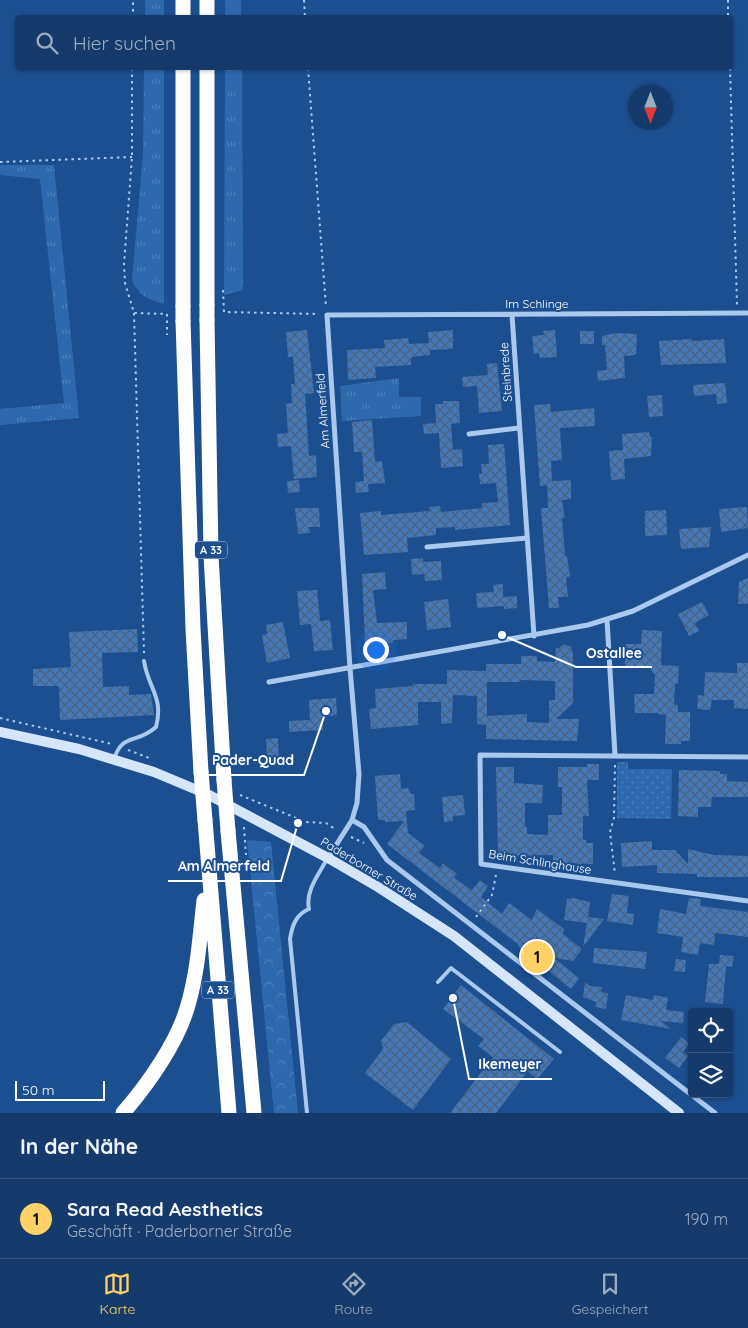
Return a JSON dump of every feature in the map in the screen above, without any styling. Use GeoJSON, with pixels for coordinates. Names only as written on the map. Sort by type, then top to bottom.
{"type":"FeatureCollection","features":[{"type":"Feature","properties":{"kind":"highway"},"geometry":{"type":"LineString","coordinates":[[183,0],[183,15]]}},
{"type":"Feature","properties":{"kind":"highway"},"geometry":{"type":"LineString","coordinates":[[207,0],[207,15]]}},
{"type":"Feature","properties":{"kind":"highway","name":"A 33"},"geometry":{"type":"LineString","coordinates":[[183,70],[183,313],[192,609],[204,820],[229,1113]]}},
{"type":"Feature","properties":{"kind":"highway","name":"A 33"},"geometry":{"type":"LineString","coordinates":[[207,70],[207,313],[211,556],[228,832],[254,1113]]}},
{"type":"Feature","properties":{"kind":"highway"},"geometry":{"type":"LineString","coordinates":[[123,1113],[147,1083],[178,1030],[188,1008],[194,982],[208,866]]}},
{"type":"Feature","properties":{"kind":"street","name":"Im Schlinge"},"geometry":{"type":"LineString","coordinates":[[327,314],[748,313]]}},
{"type":"Feature","properties":{"kind":"street","name":"Am Almerfeld"},"geometry":{"type":"LineString","coordinates":[[327,314],[350,668],[359,774],[357,803],[352,820],[342,833],[328,858]]}},
{"type":"Feature","properties":{"kind":"street","name":"Steinbrede"},"geometry":{"type":"LineString","coordinates":[[512,315],[534,636]]}},
{"type":"Feature","properties":{"kind":"street"},"geometry":{"type":"LineString","coordinates":[[469,434],[520,428]]}},
{"type":"Feature","properties":{"kind":"street"},"geometry":{"type":"LineString","coordinates":[[426,548],[527,538]]}},
{"type":"Feature","properties":{"kind":"street"},"geometry":{"type":"LineString","coordinates":[[270,682],[534,636],[607,620],[633,612],[748,555]]}},
{"type":"Feature","properties":{"kind":"street"},"geometry":{"type":"LineString","coordinates":[[607,620],[615,755]]}},
{"type":"Feature","properties":{"kind":"street","name":"Paderborner Straße"},"geometry":{"type":"LineString","coordinates":[[0,732],[79,749],[154,772],[209,795],[328,858],[378,887],[454,936],[679,1113]]}},
{"type":"Feature","properties":{"kind":"street","name":"Beim Schlinghause"},"geometry":{"type":"LineString","coordinates":[[748,757],[480,755],[481,864],[497,868],[748,901]]}},
{"type":"Feature","properties":{"kind":"street","name":"Paderborner Straße"},"geometry":{"type":"LineString","coordinates":[[352,820],[364,828],[387,860],[715,1113]]}},
{"type":"Feature","properties":{"kind":"lane"},"geometry":{"type":"LineString","coordinates":[[114,760],[118,746],[123,742],[137,740],[156,727],[160,714],[159,701],[154,684],[146,672],[144,661]]}},
{"type":"Feature","properties":{"kind":"lane"},"geometry":{"type":"LineString","coordinates":[[307,1113],[290,939],[293,924],[301,912],[309,909],[307,899],[328,858]]}},
{"type":"Feature","properties":{"kind":"lane"},"geometry":{"type":"LineString","coordinates":[[438,982],[450,968],[560,1052]]}},
{"type":"Feature","properties":{"kind":"path"},"geometry":{"type":"LineString","coordinates":[[132,15],[133,0]]}},
{"type":"Feature","properties":{"kind":"path"},"geometry":{"type":"LineString","coordinates":[[304,0],[305,15]]}},
{"type":"Feature","properties":{"kind":"path"},"geometry":{"type":"LineString","coordinates":[[728,0],[728,15]]}},
{"type":"Feature","properties":{"kind":"path"},"geometry":{"type":"LineString","coordinates":[[132,70],[132,157],[124,264],[125,283],[134,312],[144,661]]}},
{"type":"Feature","properties":{"kind":"path"},"geometry":{"type":"LineString","coordinates":[[223,290],[224,312],[327,314],[308,70]]}},
{"type":"Feature","properties":{"kind":"path"},"geometry":{"type":"LineString","coordinates":[[730,70],[738,313]]}},
{"type":"Feature","properties":{"kind":"path"},"geometry":{"type":"LineString","coordinates":[[0,162],[132,157]]}},
{"type":"Feature","properties":{"kind":"path"},"geometry":{"type":"LineString","coordinates":[[134,312],[167,314],[167,335]]}},
{"type":"Feature","properties":{"kind":"path"},"geometry":{"type":"LineString","coordinates":[[615,755],[614,818],[610,832],[615,884]]}},
{"type":"Feature","properties":{"kind":"path","name":"Paderborner Straße"},"geometry":{"type":"LineString","coordinates":[[253,801],[306,822],[326,823],[365,844]]}},
{"type":"Feature","properties":{"kind":"path"},"geometry":{"type":"LineString","coordinates":[[244,827],[246,855]]}},
{"type":"Feature","properties":{"kind":"path"},"geometry":{"type":"LineString","coordinates":[[470,925],[492,895],[497,868]]}},
{"type":"Feature","properties":{"kind":"green space"},"geometry":{"type":"Polygon","coordinates":[[[145,0],[164,0],[164,15],[145,15],[145,0]]]}},
{"type":"Feature","properties":{"kind":"green space"},"geometry":{"type":"Polygon","coordinates":[[[225,0],[241,0],[241,15],[225,15],[225,0]]]}},
{"type":"Feature","properties":{"kind":"green space"},"geometry":{"type":"Polygon","coordinates":[[[144,70],[164,70],[164,304],[154,301],[137,290],[132,280],[143,154],[144,70]]]}},
{"type":"Feature","properties":{"kind":"green space"},"geometry":{"type":"Polygon","coordinates":[[[225,70],[242,70],[243,290],[224,295],[225,70]]]}},
{"type":"Feature","properties":{"kind":"green space"},"geometry":{"type":"Polygon","coordinates":[[[0,165],[54,165],[79,418],[0,425],[0,409],[64,403],[40,179],[0,175],[0,165]]]}},
{"type":"Feature","properties":{"kind":"green space"},"geometry":{"type":"Polygon","coordinates":[[[399,378],[399,397],[421,397],[421,416],[342,421],[340,386],[399,378]]]}},
{"type":"Feature","properties":{"kind":"green space"},"geometry":{"type":"Polygon","coordinates":[[[617,762],[628,762],[628,769],[672,769],[671,819],[617,818],[617,762]]]}},
{"type":"Feature","properties":{"kind":"green space"},"geometry":{"type":"Polygon","coordinates":[[[247,840],[271,842],[298,1113],[274,1113],[247,840]]]}},
{"type":"Feature","properties":{"kind":"building"},"geometry":{"type":"Polygon","coordinates":[[[307,330],[314,393],[305,394],[309,456],[316,455],[317,477],[294,479],[291,446],[278,447],[277,434],[288,433],[286,404],[292,403],[291,384],[295,384],[293,357],[288,357],[286,332],[307,330]]]}},
{"type":"Feature","properties":{"kind":"building"},"geometry":{"type":"Polygon","coordinates":[[[453,330],[453,349],[430,350],[430,355],[412,357],[411,365],[375,367],[376,378],[348,380],[347,350],[385,348],[384,340],[408,338],[409,344],[429,343],[428,332],[453,330]]]}},
{"type":"Feature","properties":{"kind":"building"},"geometry":{"type":"Polygon","coordinates":[[[555,330],[557,357],[540,358],[539,353],[534,354],[532,336],[544,335],[543,331],[555,330]]]}},
{"type":"Feature","properties":{"kind":"building"},"geometry":{"type":"Polygon","coordinates":[[[580,331],[594,331],[594,344],[580,344],[580,331]]]}},
{"type":"Feature","properties":{"kind":"building"},"geometry":{"type":"Polygon","coordinates":[[[616,333],[637,334],[636,355],[624,356],[625,378],[598,381],[597,371],[607,370],[605,345],[602,345],[602,336],[616,333]]]}},
{"type":"Feature","properties":{"kind":"building"},"geometry":{"type":"Polygon","coordinates":[[[692,339],[692,341],[724,339],[726,363],[661,365],[659,341],[692,339]]]}},
{"type":"Feature","properties":{"kind":"building"},"geometry":{"type":"Polygon","coordinates":[[[497,363],[502,411],[479,413],[477,386],[463,387],[462,377],[488,375],[487,364],[497,363]]]}},
{"type":"Feature","properties":{"kind":"building"},"geometry":{"type":"Polygon","coordinates":[[[725,383],[727,403],[717,404],[716,394],[694,396],[693,385],[725,383]]]}},
{"type":"Feature","properties":{"kind":"building"},"geometry":{"type":"Polygon","coordinates":[[[662,395],[663,416],[649,417],[647,396],[662,395]]]}},
{"type":"Feature","properties":{"kind":"building"},"geometry":{"type":"Polygon","coordinates":[[[443,401],[459,401],[460,423],[451,424],[453,450],[462,449],[463,466],[441,468],[439,433],[424,434],[423,424],[436,423],[435,404],[443,404],[443,401]]]}},
{"type":"Feature","properties":{"kind":"building"},"geometry":{"type":"Polygon","coordinates":[[[550,404],[551,412],[594,408],[595,426],[560,428],[562,460],[551,461],[552,481],[571,480],[571,499],[562,500],[565,518],[562,518],[565,556],[567,556],[570,576],[566,578],[568,597],[558,597],[559,608],[549,608],[541,508],[548,508],[547,485],[540,486],[534,405],[550,404]]]}},
{"type":"Feature","properties":{"kind":"building"},"geometry":{"type":"Polygon","coordinates":[[[372,420],[375,462],[382,461],[385,483],[368,484],[369,492],[356,493],[355,482],[364,481],[362,452],[354,452],[352,422],[372,420]]]}},
{"type":"Feature","properties":{"kind":"building"},"geometry":{"type":"Polygon","coordinates":[[[649,432],[650,437],[652,437],[651,456],[624,459],[625,479],[611,480],[609,451],[623,450],[622,434],[649,432]]]}},
{"type":"Feature","properties":{"kind":"building"},"geometry":{"type":"Polygon","coordinates":[[[504,444],[510,525],[455,530],[455,527],[436,528],[436,535],[407,538],[408,552],[364,555],[360,513],[381,511],[381,515],[430,511],[429,507],[440,506],[441,512],[482,508],[482,503],[498,502],[496,483],[480,484],[479,474],[482,474],[481,464],[489,464],[488,445],[504,444]]]}},
{"type":"Feature","properties":{"kind":"building"},"geometry":{"type":"Polygon","coordinates":[[[299,480],[300,492],[288,493],[287,481],[299,480]]]}},
{"type":"Feature","properties":{"kind":"building"},"geometry":{"type":"Polygon","coordinates":[[[747,507],[748,528],[721,532],[719,509],[747,507]]]}},
{"type":"Feature","properties":{"kind":"building"},"geometry":{"type":"Polygon","coordinates":[[[295,508],[319,508],[320,527],[309,527],[310,533],[298,534],[295,508]]]}},
{"type":"Feature","properties":{"kind":"building"},"geometry":{"type":"Polygon","coordinates":[[[666,510],[667,535],[645,536],[645,511],[666,510]]]}},
{"type":"Feature","properties":{"kind":"building"},"geometry":{"type":"Polygon","coordinates":[[[711,527],[709,547],[681,549],[679,529],[711,527]]]}},
{"type":"Feature","properties":{"kind":"building"},"geometry":{"type":"Polygon","coordinates":[[[423,558],[423,562],[441,561],[442,580],[425,581],[424,574],[412,575],[411,559],[423,558]]]}},
{"type":"Feature","properties":{"kind":"building"},"geometry":{"type":"Polygon","coordinates":[[[385,572],[386,589],[373,590],[377,623],[407,622],[407,639],[393,640],[393,643],[365,643],[362,574],[385,572]]]}},
{"type":"Feature","properties":{"kind":"building"},"geometry":{"type":"Polygon","coordinates":[[[748,578],[748,604],[738,604],[739,582],[748,578]]]}},
{"type":"Feature","properties":{"kind":"building"},"geometry":{"type":"Polygon","coordinates":[[[503,584],[503,597],[517,596],[517,608],[504,609],[504,606],[477,608],[476,593],[494,592],[493,585],[503,584]]]}},
{"type":"Feature","properties":{"kind":"building"},"geometry":{"type":"Polygon","coordinates":[[[317,590],[320,621],[330,620],[333,650],[314,651],[311,624],[300,625],[297,591],[317,590]]]}},
{"type":"Feature","properties":{"kind":"building"},"geometry":{"type":"Polygon","coordinates":[[[448,599],[451,627],[427,630],[424,602],[448,599]]]}},
{"type":"Feature","properties":{"kind":"building"},"geometry":{"type":"Polygon","coordinates":[[[702,602],[709,615],[695,623],[699,631],[689,636],[678,614],[702,602]]]}},
{"type":"Feature","properties":{"kind":"building"},"geometry":{"type":"Polygon","coordinates":[[[283,622],[290,658],[267,663],[262,635],[267,634],[266,625],[283,622]]]}},
{"type":"Feature","properties":{"kind":"building"},"geometry":{"type":"Polygon","coordinates":[[[137,629],[138,652],[102,653],[103,687],[129,686],[129,695],[151,694],[154,715],[60,720],[59,686],[33,686],[33,669],[71,667],[69,632],[137,629]]]}},
{"type":"Feature","properties":{"kind":"building"},"geometry":{"type":"Polygon","coordinates":[[[642,630],[662,631],[661,665],[679,666],[678,684],[675,684],[674,704],[678,705],[678,712],[690,712],[690,741],[681,741],[681,744],[665,744],[666,715],[635,713],[634,694],[654,694],[655,676],[650,668],[625,667],[625,644],[641,644],[642,630]]]}},
{"type":"Feature","properties":{"kind":"building"},"geometry":{"type":"Polygon","coordinates":[[[564,644],[571,647],[573,654],[573,703],[556,719],[579,719],[577,741],[486,739],[486,725],[477,724],[477,696],[453,695],[452,723],[441,724],[441,702],[418,702],[418,725],[371,729],[369,709],[376,708],[375,689],[413,686],[413,684],[447,684],[447,670],[486,671],[486,664],[521,664],[521,656],[537,656],[537,661],[555,662],[556,648],[564,644]],[[520,680],[520,682],[487,682],[487,716],[527,714],[527,722],[549,723],[549,700],[555,700],[555,681],[520,680]]]}},
{"type":"Feature","properties":{"kind":"building"},"geometry":{"type":"Polygon","coordinates":[[[737,663],[748,663],[748,709],[734,708],[734,700],[712,700],[710,710],[697,709],[698,695],[704,696],[705,672],[737,673],[737,663]]]}},
{"type":"Feature","properties":{"kind":"building"},"geometry":{"type":"Polygon","coordinates":[[[336,698],[337,715],[322,717],[323,730],[289,732],[289,721],[310,720],[309,700],[336,698]]]}},
{"type":"Feature","properties":{"kind":"building"},"geometry":{"type":"Polygon","coordinates":[[[278,738],[279,759],[267,760],[266,739],[278,738]]]}},
{"type":"Feature","properties":{"kind":"building"},"geometry":{"type":"Polygon","coordinates":[[[587,764],[599,764],[599,780],[587,780],[589,816],[583,816],[583,840],[586,840],[586,843],[593,843],[593,864],[553,863],[553,855],[498,856],[496,767],[514,767],[514,783],[543,785],[542,803],[525,803],[525,827],[527,827],[527,834],[548,835],[548,815],[562,815],[562,787],[558,787],[558,767],[587,767],[587,764]]]}},
{"type":"Feature","properties":{"kind":"building"},"geometry":{"type":"Polygon","coordinates":[[[679,770],[720,771],[720,774],[727,774],[727,781],[748,782],[748,797],[712,797],[711,807],[698,807],[698,817],[678,816],[679,770]]]}},
{"type":"Feature","properties":{"kind":"building"},"geometry":{"type":"Polygon","coordinates":[[[400,774],[401,789],[408,788],[411,794],[414,794],[415,810],[406,811],[408,833],[425,846],[419,853],[440,868],[443,863],[457,874],[454,878],[472,890],[480,880],[488,886],[481,897],[502,914],[509,903],[532,920],[537,909],[564,929],[563,934],[582,949],[573,961],[554,958],[579,978],[571,989],[519,945],[387,844],[404,821],[385,822],[385,820],[378,820],[375,776],[400,774]]]}},
{"type":"Feature","properties":{"kind":"building"},"geometry":{"type":"Polygon","coordinates":[[[463,795],[465,815],[453,816],[453,821],[444,822],[442,797],[463,795]]]}},
{"type":"Feature","properties":{"kind":"building"},"geometry":{"type":"Polygon","coordinates":[[[652,841],[652,850],[675,850],[688,864],[688,849],[714,855],[748,856],[748,877],[697,877],[697,874],[657,873],[657,865],[622,867],[621,843],[652,841]]]}},
{"type":"Feature","properties":{"kind":"building"},"geometry":{"type":"Polygon","coordinates":[[[612,894],[629,896],[627,913],[634,914],[633,925],[607,921],[612,894]]]}},
{"type":"Feature","properties":{"kind":"building"},"geometry":{"type":"Polygon","coordinates":[[[573,898],[590,902],[588,917],[604,919],[583,947],[587,923],[564,920],[567,899],[573,898]]]}},
{"type":"Feature","properties":{"kind":"building"},"geometry":{"type":"Polygon","coordinates":[[[689,898],[701,899],[700,906],[748,912],[748,937],[715,933],[714,945],[700,943],[698,955],[681,952],[683,937],[657,933],[660,909],[686,914],[689,898]]]}},
{"type":"Feature","properties":{"kind":"building"},"geometry":{"type":"Polygon","coordinates":[[[594,948],[647,952],[645,969],[593,963],[594,948]]]}},
{"type":"Feature","properties":{"kind":"building"},"geometry":{"type":"Polygon","coordinates":[[[720,955],[734,956],[732,967],[726,966],[723,1004],[705,1002],[709,964],[719,964],[720,955]]]}},
{"type":"Feature","properties":{"kind":"building"},"geometry":{"type":"Polygon","coordinates":[[[676,959],[686,960],[685,972],[674,971],[676,959]]]}},
{"type":"Feature","properties":{"kind":"building"},"geometry":{"type":"Polygon","coordinates":[[[585,982],[590,986],[602,987],[601,992],[608,993],[606,1009],[595,1007],[596,1002],[583,997],[585,982]]]}},
{"type":"Feature","properties":{"kind":"building"},"geometry":{"type":"Polygon","coordinates":[[[461,985],[554,1059],[537,1079],[528,1071],[496,1113],[450,1113],[493,1057],[478,1046],[484,1039],[443,1009],[461,985]]]}},
{"type":"Feature","properties":{"kind":"building"},"geometry":{"type":"Polygon","coordinates":[[[626,995],[653,1000],[654,995],[668,998],[666,1010],[684,1012],[683,1023],[661,1021],[671,1029],[621,1020],[626,995]]]}},
{"type":"Feature","properties":{"kind":"building"},"geometry":{"type":"Polygon","coordinates":[[[407,1022],[451,1059],[413,1110],[365,1073],[383,1049],[381,1041],[394,1024],[407,1022]]]}},
{"type":"Feature","properties":{"kind":"building"},"geometry":{"type":"Polygon","coordinates":[[[681,1037],[688,1042],[683,1052],[688,1056],[679,1068],[665,1058],[681,1037]]]}},
{"type":"Feature","properties":{"kind":"place","name":"Ostallee"},"geometry":{"type":"Point","coordinates":[502,635]}},
{"type":"Feature","properties":{"kind":"place","name":"Pader-Quad"},"geometry":{"type":"Point","coordinates":[326,711]}},
{"type":"Feature","properties":{"kind":"place","name":"Am Almerfeld"},"geometry":{"type":"Point","coordinates":[298,823]}},
{"type":"Feature","properties":{"kind":"place","name":"Sara Read Aesthetics"},"geometry":{"type":"Point","coordinates":[537,957]}},
{"type":"Feature","properties":{"kind":"place","name":"Ikemeyer"},"geometry":{"type":"Point","coordinates":[453,998]}}]}
